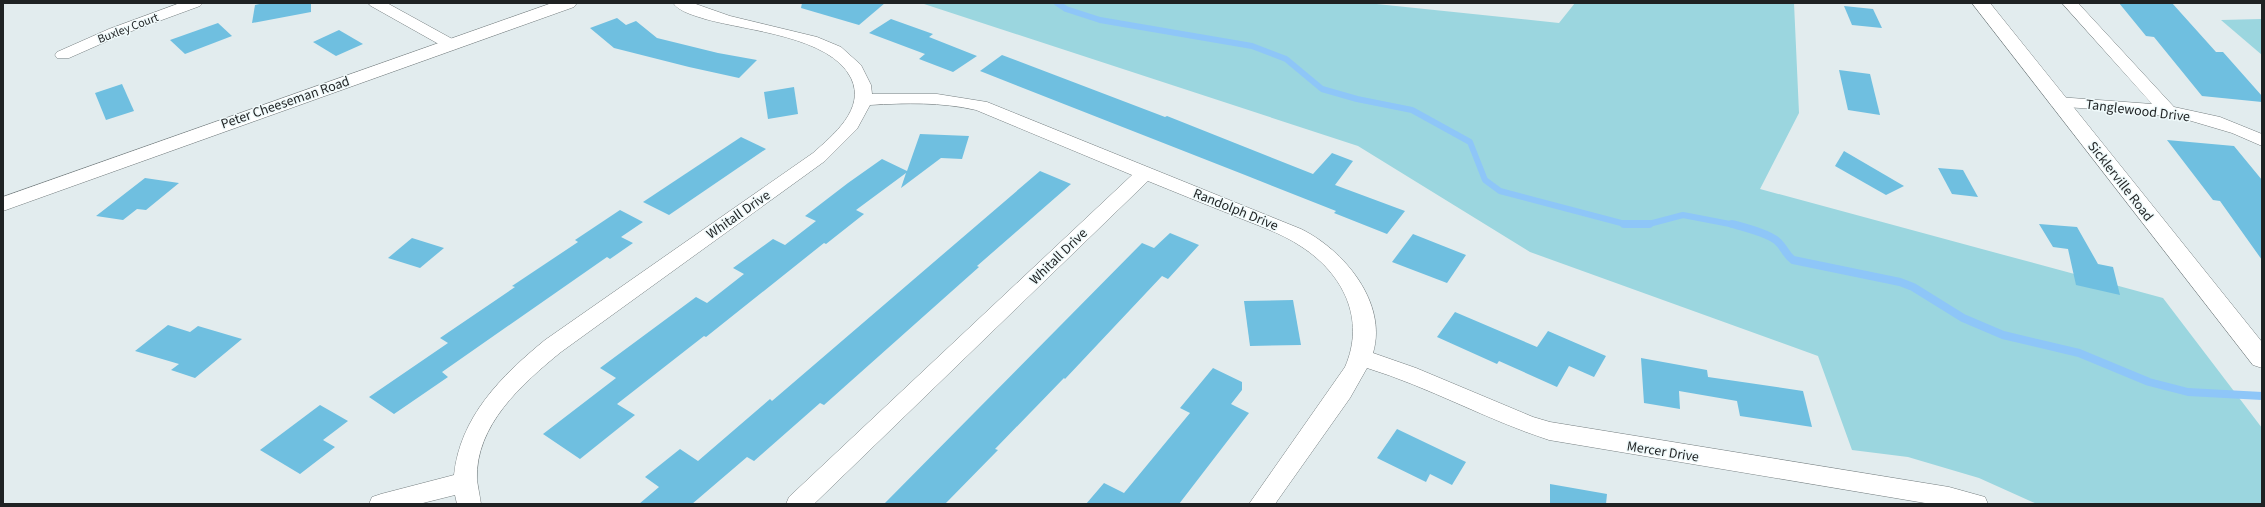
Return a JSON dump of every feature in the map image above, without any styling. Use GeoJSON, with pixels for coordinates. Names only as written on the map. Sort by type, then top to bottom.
{"type":"FeatureCollection","features":[{"type":"Feature","properties":{"kind":"main road","name":"Peter Cheeseman Road"},"geometry":{"type":"LineString","coordinates":[[3,204],[568,3]]}},
{"type":"Feature","properties":{"kind":"main road","name":"Sicklerville Road"},"geometry":{"type":"LineString","coordinates":[[1981,3],[2262,359]]}},
{"type":"Feature","properties":{"kind":"street","name":"Buxley Court"},"geometry":{"type":"LineString","coordinates":[[62,55],[115,32],[195,3]]}},
{"type":"Feature","properties":{"kind":"street"},"geometry":{"type":"LineString","coordinates":[[376,3],[450,44]]}},
{"type":"Feature","properties":{"kind":"street"},"geometry":{"type":"LineString","coordinates":[[681,3],[694,11],[711,17],[793,35],[825,45],[842,55],[855,68],[862,82],[863,100]]}},
{"type":"Feature","properties":{"kind":"street"},"geometry":{"type":"LineString","coordinates":[[2070,3],[2168,111]]}},
{"type":"Feature","properties":{"kind":"street","name":"Randolph Drive"},"geometry":{"type":"LineString","coordinates":[[863,100],[930,98],[981,106],[1292,233],[1318,248],[1344,276],[1360,307],[1365,341],[1361,358],[1343,388],[1261,504]]}},
{"type":"Feature","properties":{"kind":"street","name":"Whitall Drive"},"geometry":{"type":"LineString","coordinates":[[381,504],[467,493],[467,463],[480,424],[490,407],[516,377],[553,346],[819,157],[849,127],[863,100]]}},
{"type":"Feature","properties":{"kind":"street","name":"Tanglewood Drive"},"geometry":{"type":"LineString","coordinates":[[2058,102],[2123,105],[2168,111],[2200,118],[2249,133],[2262,141]]}},
{"type":"Feature","properties":{"kind":"street","name":"Whitall Drive"},"geometry":{"type":"LineString","coordinates":[[798,504],[1145,172]]}},
{"type":"Feature","properties":{"kind":"street","name":"Mercer Drive"},"geometry":{"type":"LineString","coordinates":[[1361,358],[1393,367],[1507,417],[1549,431],[1949,497],[1976,504]]}},
{"type":"Feature","properties":{"kind":"shaded area"},"geometry":{"type":"Polygon","coordinates":[[[921,3],[1367,3],[1559,23],[1575,3],[1794,3],[1799,113],[1760,189],[2163,298],[2262,428],[2262,504],[2037,504],[1979,478],[1908,457],[1852,450],[1818,356],[1530,252],[1358,146],[921,3]]]}},
{"type":"Feature","properties":{"kind":"shaded area"},"geometry":{"type":"Polygon","coordinates":[[[2262,19],[2262,55],[2221,20],[2262,19]]]}},
{"type":"Feature","properties":{"kind":"building"},"geometry":{"type":"Polygon","coordinates":[[[264,3],[311,3],[311,12],[252,23],[255,5],[264,3]]]}},
{"type":"Feature","properties":{"kind":"building"},"geometry":{"type":"Polygon","coordinates":[[[802,3],[885,3],[859,25],[801,8],[802,3]]]}},
{"type":"Feature","properties":{"kind":"building"},"geometry":{"type":"Polygon","coordinates":[[[2119,3],[2172,3],[2216,52],[2223,52],[2262,96],[2262,102],[2202,96],[2154,37],[2146,36],[2119,3]]]}},
{"type":"Feature","properties":{"kind":"building"},"geometry":{"type":"Polygon","coordinates":[[[1844,6],[1873,9],[1882,28],[1852,25],[1844,6]]]}},
{"type":"Feature","properties":{"kind":"building"},"geometry":{"type":"Polygon","coordinates":[[[617,18],[626,25],[636,21],[657,38],[718,53],[757,60],[739,78],[614,48],[590,28],[617,18]]]}},
{"type":"Feature","properties":{"kind":"building"},"geometry":{"type":"Polygon","coordinates":[[[891,19],[933,34],[929,37],[977,56],[953,72],[919,59],[925,54],[869,33],[891,19]]]}},
{"type":"Feature","properties":{"kind":"building"},"geometry":{"type":"Polygon","coordinates":[[[218,23],[232,36],[185,54],[170,40],[218,23]]]}},
{"type":"Feature","properties":{"kind":"building"},"geometry":{"type":"Polygon","coordinates":[[[339,30],[363,44],[336,56],[313,42],[339,30]]]}},
{"type":"Feature","properties":{"kind":"building"},"geometry":{"type":"Polygon","coordinates":[[[1002,55],[1165,117],[1167,116],[1313,174],[1332,153],[1353,161],[1335,185],[1405,211],[1387,234],[1334,213],[1336,211],[980,71],[1002,55]]]}},
{"type":"Feature","properties":{"kind":"building"},"geometry":{"type":"Polygon","coordinates":[[[1839,70],[1870,74],[1880,115],[1848,110],[1839,70]]]}},
{"type":"Feature","properties":{"kind":"building"},"geometry":{"type":"Polygon","coordinates":[[[122,84],[134,111],[106,120],[95,93],[122,84]]]}},
{"type":"Feature","properties":{"kind":"building"},"geometry":{"type":"Polygon","coordinates":[[[794,87],[798,114],[768,119],[764,92],[794,87]]]}},
{"type":"Feature","properties":{"kind":"building"},"geometry":{"type":"Polygon","coordinates":[[[920,134],[969,136],[962,159],[941,158],[901,188],[906,173],[856,210],[864,214],[826,244],[824,243],[706,337],[704,336],[617,404],[635,415],[580,459],[543,434],[616,378],[600,368],[696,297],[707,303],[744,274],[733,268],[773,239],[785,245],[816,221],[805,216],[848,183],[882,159],[907,171],[920,134]]]}},
{"type":"Feature","properties":{"kind":"building"},"geometry":{"type":"Polygon","coordinates":[[[741,137],[766,149],[669,215],[643,202],[741,137]]]}},
{"type":"Feature","properties":{"kind":"building"},"geometry":{"type":"Polygon","coordinates":[[[2167,140],[2234,146],[2262,180],[2262,260],[2220,201],[2213,200],[2167,140]]]}},
{"type":"Feature","properties":{"kind":"building"},"geometry":{"type":"Polygon","coordinates":[[[1844,151],[1904,186],[1886,195],[1835,166],[1844,151]]]}},
{"type":"Feature","properties":{"kind":"building"},"geometry":{"type":"Polygon","coordinates":[[[1938,168],[1963,170],[1978,197],[1952,194],[1938,168]]]}},
{"type":"Feature","properties":{"kind":"building"},"geometry":{"type":"Polygon","coordinates":[[[1040,171],[1071,184],[977,266],[979,267],[824,405],[820,403],[754,461],[747,457],[692,504],[639,504],[659,487],[645,477],[680,449],[698,461],[770,399],[772,401],[1040,171]]]}},
{"type":"Feature","properties":{"kind":"building"},"geometry":{"type":"Polygon","coordinates":[[[145,178],[179,183],[146,210],[137,209],[123,220],[96,216],[145,178]]]}},
{"type":"Feature","properties":{"kind":"building"},"geometry":{"type":"Polygon","coordinates":[[[620,210],[643,222],[621,237],[633,243],[610,259],[607,257],[442,372],[448,377],[394,414],[369,397],[448,343],[440,338],[515,287],[512,286],[578,242],[575,240],[620,210]]]}},
{"type":"Feature","properties":{"kind":"building"},"geometry":{"type":"Polygon","coordinates":[[[2039,224],[2077,227],[2098,264],[2113,267],[2120,295],[2076,285],[2068,249],[2053,247],[2039,224]]]}},
{"type":"Feature","properties":{"kind":"building"},"geometry":{"type":"Polygon","coordinates":[[[1170,233],[1199,245],[1168,279],[1162,276],[1065,379],[1064,378],[995,449],[998,450],[945,504],[884,504],[1142,243],[1154,248],[1170,233]]]}},
{"type":"Feature","properties":{"kind":"building"},"geometry":{"type":"Polygon","coordinates":[[[1413,234],[1466,255],[1447,283],[1392,262],[1413,234]]]}},
{"type":"Feature","properties":{"kind":"building"},"geometry":{"type":"Polygon","coordinates":[[[412,238],[444,248],[420,268],[388,258],[412,238]]]}},
{"type":"Feature","properties":{"kind":"building"},"geometry":{"type":"Polygon","coordinates":[[[1293,300],[1301,345],[1250,346],[1244,301],[1293,300]]]}},
{"type":"Feature","properties":{"kind":"building"},"geometry":{"type":"Polygon","coordinates":[[[1455,312],[1537,347],[1548,331],[1606,356],[1594,377],[1569,366],[1557,387],[1499,361],[1497,364],[1437,337],[1455,312]]]}},
{"type":"Feature","properties":{"kind":"building"},"geometry":{"type":"Polygon","coordinates":[[[168,325],[190,332],[198,326],[242,339],[195,378],[171,370],[179,364],[135,351],[168,325]]]}},
{"type":"Feature","properties":{"kind":"building"},"geometry":{"type":"Polygon","coordinates":[[[1641,358],[1707,370],[1708,377],[1803,391],[1812,427],[1740,416],[1737,401],[1679,391],[1680,409],[1644,403],[1641,358]]]}},
{"type":"Feature","properties":{"kind":"building"},"geometry":{"type":"Polygon","coordinates":[[[1213,368],[1242,382],[1242,390],[1231,404],[1249,413],[1179,504],[1086,504],[1104,483],[1124,493],[1190,413],[1180,408],[1213,368]]]}},
{"type":"Feature","properties":{"kind":"building"},"geometry":{"type":"Polygon","coordinates":[[[320,405],[348,421],[323,440],[335,447],[300,474],[260,450],[320,405]]]}},
{"type":"Feature","properties":{"kind":"building"},"geometry":{"type":"Polygon","coordinates":[[[1397,429],[1466,462],[1452,485],[1430,474],[1426,482],[1377,458],[1397,429]]]}},
{"type":"Feature","properties":{"kind":"building"},"geometry":{"type":"Polygon","coordinates":[[[1550,484],[1607,494],[1606,504],[1550,504],[1550,484]]]}},
{"type":"Feature","properties":{"kind":"waterway"},"geometry":{"type":"LineString","coordinates":[[1057,3],[1066,9],[1100,20],[1252,46],[1286,59],[1322,89],[1357,99],[1412,110],[1470,142],[1485,180],[1500,191],[1625,224]]}},
{"type":"Feature","properties":{"kind":"waterway"},"geometry":{"type":"LineString","coordinates":[[1649,224],[1683,215],[1735,225]]}},
{"type":"Feature","properties":{"kind":"waterway"},"geometry":{"type":"LineString","coordinates":[[1625,224],[1649,224]]}},
{"type":"Feature","properties":{"kind":"waterway"},"geometry":{"type":"LineString","coordinates":[[1625,224],[1640,225]]}},
{"type":"Feature","properties":{"kind":"waterway"},"geometry":{"type":"LineString","coordinates":[[1732,224],[1757,231],[1770,237],[1779,243],[1793,260],[1900,282],[1913,287],[1963,318],[2003,335],[2079,353],[2149,382],[2188,392],[2262,396]]}}]}
